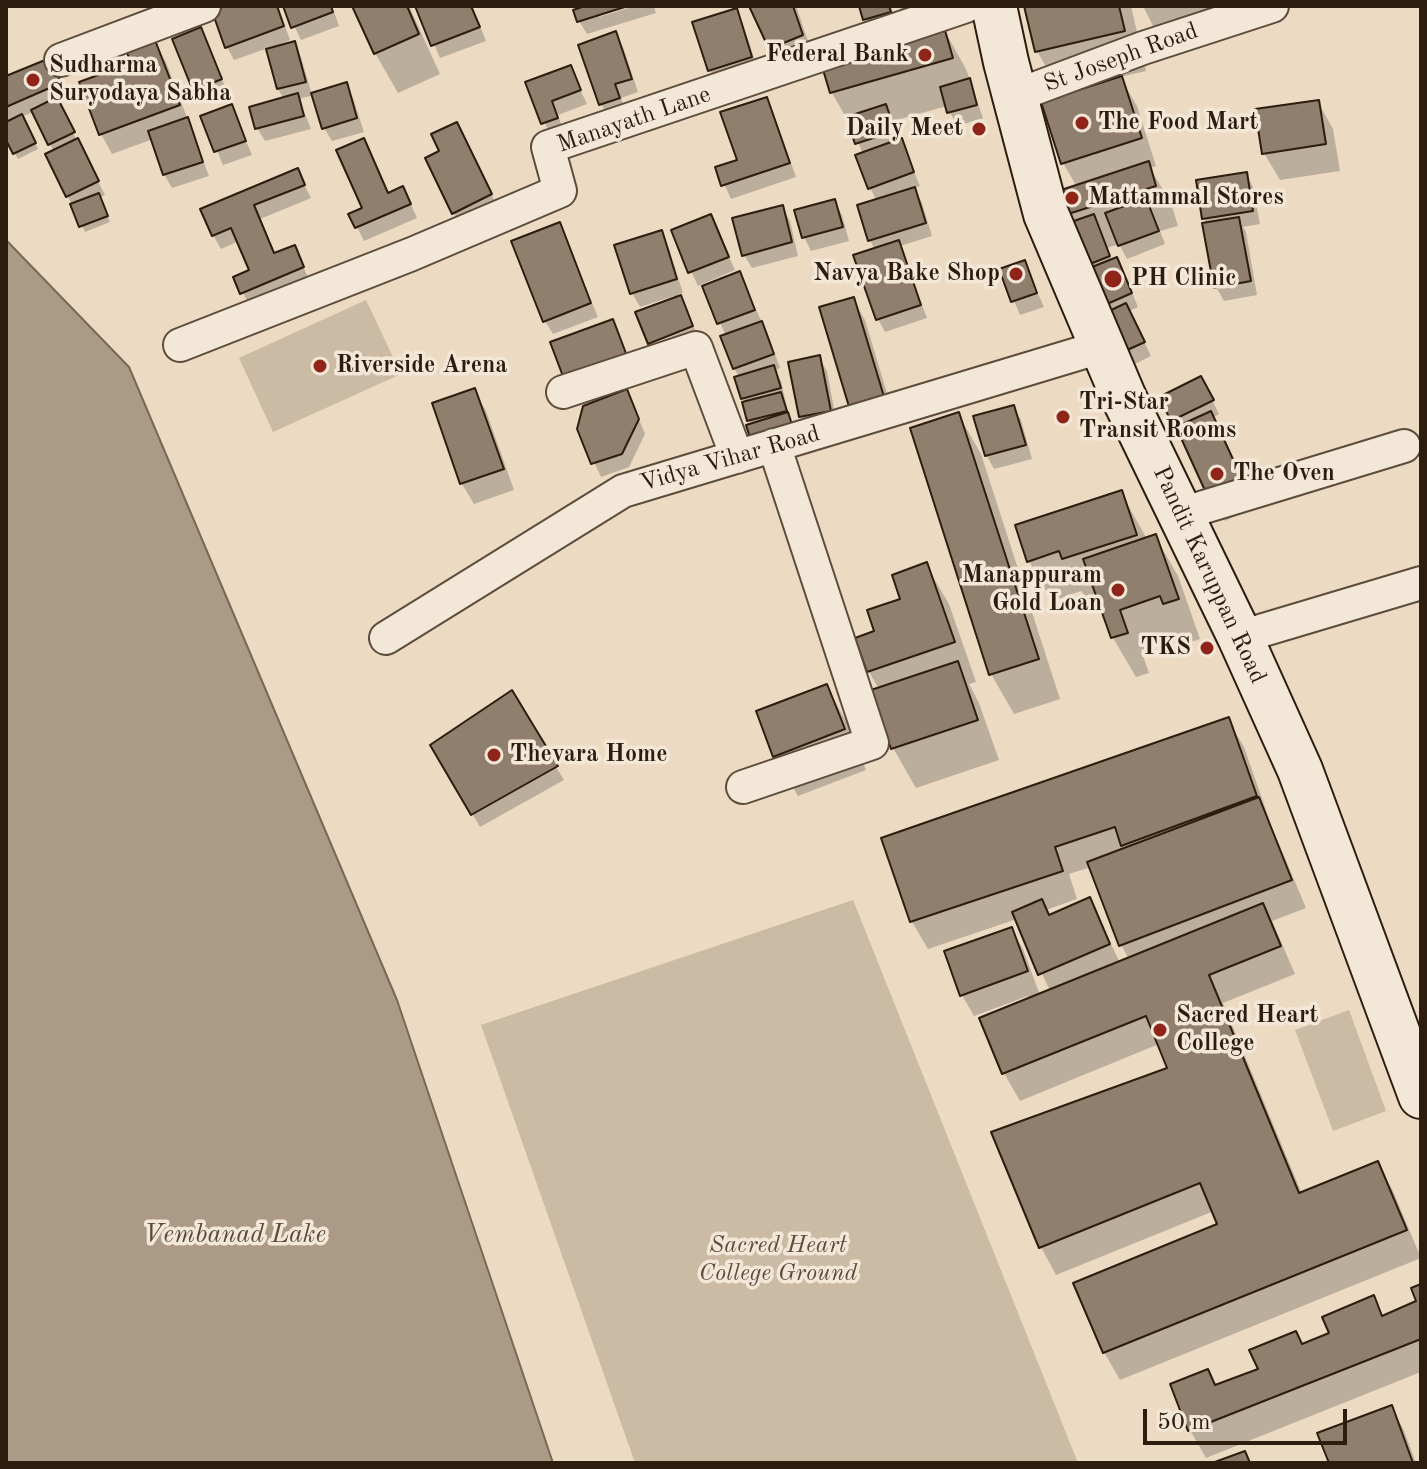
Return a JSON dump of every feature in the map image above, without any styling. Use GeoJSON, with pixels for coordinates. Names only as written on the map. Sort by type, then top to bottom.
{"type":"FeatureCollection","features":[{"type":"Feature","properties":{"kind":"main road","name":"Pandit Karuppan Road"},"geometry":{"type":"LineString","coordinates":[[994,6],[1046,214],[1124,398],[1240,637],[1300,770],[1421,1096]]}},
{"type":"Feature","properties":{"kind":"street"},"geometry":{"type":"LineString","coordinates":[[61,60],[204,6]]}},
{"type":"Feature","properties":{"kind":"street","name":"Manayath Lane"},"geometry":{"type":"LineString","coordinates":[[180,345],[412,254],[560,191],[548,147],[966,6]]}},
{"type":"Feature","properties":{"kind":"street","name":"St Joseph Road"},"geometry":{"type":"LineString","coordinates":[[1015,96],[1143,48],[1272,6]]}},
{"type":"Feature","properties":{"kind":"street","name":"Vidya Vihar Road"},"geometry":{"type":"LineString","coordinates":[[386,638],[623,491],[1104,346]]}},
{"type":"Feature","properties":{"kind":"street"},"geometry":{"type":"LineString","coordinates":[[563,392],[696,348],[737,457]]}},
{"type":"Feature","properties":{"kind":"street"},"geometry":{"type":"LineString","coordinates":[[743,787],[872,743],[774,445]]}},
{"type":"Feature","properties":{"kind":"street"},"geometry":{"type":"LineString","coordinates":[[1181,514],[1404,446]]}},
{"type":"Feature","properties":{"kind":"street"},"geometry":{"type":"LineString","coordinates":[[1240,637],[1421,583]]}},
{"type":"Feature","properties":{"kind":"green space","name":"Riverside Arena"},"geometry":{"type":"Polygon","coordinates":[[[366,300],[401,374],[273,432],[239,358],[366,300]]]}},
{"type":"Feature","properties":{"kind":"green space","name":"Sacred Heart College Ground"},"geometry":{"type":"Polygon","coordinates":[[[853,900],[1078,1463],[635,1463],[481,1025],[853,900]]]}},
{"type":"Feature","properties":{"kind":"green space"},"geometry":{"type":"Polygon","coordinates":[[[1349,1010],[1386,1111],[1333,1131],[1295,1030],[1349,1010]]]}},
{"type":"Feature","properties":{"kind":"water","name":"Vembanad Lake"},"geometry":{"type":"Polygon","coordinates":[[[6,240],[129,367],[397,1000],[553,1463],[6,1463],[6,240]]]}},
{"type":"Feature","properties":{"kind":"building"},"geometry":{"type":"Polygon","coordinates":[[[225,6],[277,6],[284,26],[225,48],[212,11],[225,6]]]}},
{"type":"Feature","properties":{"kind":"building"},"geometry":{"type":"Polygon","coordinates":[[[283,6],[331,6],[333,12],[291,28],[283,6]]]}},
{"type":"Feature","properties":{"kind":"building"},"geometry":{"type":"Polygon","coordinates":[[[352,6],[407,6],[419,34],[374,54],[352,6]]]}},
{"type":"Feature","properties":{"kind":"building"},"geometry":{"type":"Polygon","coordinates":[[[415,6],[471,6],[480,27],[431,46],[415,6]]]}},
{"type":"Feature","properties":{"kind":"building"},"geometry":{"type":"Polygon","coordinates":[[[585,6],[628,6],[577,22],[573,10],[585,6]]]}},
{"type":"Feature","properties":{"kind":"building"},"geometry":{"type":"Polygon","coordinates":[[[749,6],[793,6],[803,35],[769,49],[749,6]]]}},
{"type":"Feature","properties":{"kind":"building"},"geometry":{"type":"Polygon","coordinates":[[[859,6],[889,6],[891,12],[863,20],[859,6]]]}},
{"type":"Feature","properties":{"kind":"building"},"geometry":{"type":"Polygon","coordinates":[[[1024,6],[1119,6],[1125,31],[1035,52],[1024,6]]]}},
{"type":"Feature","properties":{"kind":"building"},"geometry":{"type":"Polygon","coordinates":[[[737,8],[752,57],[708,71],[692,22],[737,8]]]}},
{"type":"Feature","properties":{"kind":"building"},"geometry":{"type":"Polygon","coordinates":[[[201,27],[222,79],[193,91],[172,39],[201,27]]]}},
{"type":"Feature","properties":{"kind":"building"},"geometry":{"type":"Polygon","coordinates":[[[944,27],[953,58],[830,93],[821,63],[944,27]]]}},
{"type":"Feature","properties":{"kind":"building"},"geometry":{"type":"Polygon","coordinates":[[[616,31],[632,79],[615,84],[620,98],[599,105],[578,45],[616,31]]]}},
{"type":"Feature","properties":{"kind":"building"},"geometry":{"type":"Polygon","coordinates":[[[155,40],[180,105],[99,135],[79,82],[131,63],[126,50],[155,40]]]}},
{"type":"Feature","properties":{"kind":"building"},"geometry":{"type":"Polygon","coordinates":[[[295,41],[306,82],[277,89],[266,49],[295,41]]]}},
{"type":"Feature","properties":{"kind":"building","name":"Sudharma Suryodaya Sabha"},"geometry":{"type":"Polygon","coordinates":[[[50,58],[61,83],[6,107],[6,76],[50,58]]]}},
{"type":"Feature","properties":{"kind":"building"},"geometry":{"type":"Polygon","coordinates":[[[571,65],[581,90],[552,101],[558,118],[541,124],[525,82],[571,65]]]}},
{"type":"Feature","properties":{"kind":"building"},"geometry":{"type":"Polygon","coordinates":[[[1122,76],[1142,138],[1061,164],[1041,102],[1122,76]]]}},
{"type":"Feature","properties":{"kind":"building"},"geometry":{"type":"Polygon","coordinates":[[[970,78],[977,105],[947,113],[940,87],[970,78]]]}},
{"type":"Feature","properties":{"kind":"building"},"geometry":{"type":"Polygon","coordinates":[[[347,82],[357,118],[322,129],[311,93],[347,82]]]}},
{"type":"Feature","properties":{"kind":"building"},"geometry":{"type":"Polygon","coordinates":[[[298,93],[304,116],[255,129],[249,107],[298,93]]]}},
{"type":"Feature","properties":{"kind":"building"},"geometry":{"type":"Polygon","coordinates":[[[57,97],[75,132],[48,145],[31,110],[57,97]]]}},
{"type":"Feature","properties":{"kind":"building"},"geometry":{"type":"Polygon","coordinates":[[[767,97],[790,163],[721,186],[715,167],[737,160],[720,112],[767,97]]]}},
{"type":"Feature","properties":{"kind":"building"},"geometry":{"type":"Polygon","coordinates":[[[1319,100],[1326,144],[1262,154],[1255,109],[1319,100]]]}},
{"type":"Feature","properties":{"kind":"building"},"geometry":{"type":"Polygon","coordinates":[[[232,104],[246,141],[214,152],[200,116],[232,104]]]}},
{"type":"Feature","properties":{"kind":"building"},"geometry":{"type":"Polygon","coordinates":[[[886,104],[895,131],[855,144],[846,117],[886,104]]]}},
{"type":"Feature","properties":{"kind":"building"},"geometry":{"type":"Polygon","coordinates":[[[22,114],[36,143],[13,154],[6,140],[6,122],[22,114]]]}},
{"type":"Feature","properties":{"kind":"building"},"geometry":{"type":"Polygon","coordinates":[[[188,117],[203,162],[163,175],[148,131],[188,117]]]}},
{"type":"Feature","properties":{"kind":"building"},"geometry":{"type":"Polygon","coordinates":[[[457,122],[492,194],[452,214],[425,158],[439,151],[431,134],[457,122]]]}},
{"type":"Feature","properties":{"kind":"building"},"geometry":{"type":"Polygon","coordinates":[[[78,138],[99,181],[66,197],[45,154],[78,138]]]}},
{"type":"Feature","properties":{"kind":"building"},"geometry":{"type":"Polygon","coordinates":[[[364,138],[388,193],[403,186],[411,204],[355,228],[348,214],[362,208],[336,150],[364,138]]]}},
{"type":"Feature","properties":{"kind":"building"},"geometry":{"type":"Polygon","coordinates":[[[902,138],[914,172],[868,189],[855,155],[902,138]]]}},
{"type":"Feature","properties":{"kind":"building"},"geometry":{"type":"Polygon","coordinates":[[[1149,161],[1156,186],[1065,215],[1058,191],[1149,161]]]}},
{"type":"Feature","properties":{"kind":"building"},"geometry":{"type":"Polygon","coordinates":[[[298,168],[305,185],[254,205],[274,253],[295,245],[304,267],[240,294],[233,277],[249,270],[231,228],[212,236],[200,209],[298,168]]]}},
{"type":"Feature","properties":{"kind":"building"},"geometry":{"type":"Polygon","coordinates":[[[1247,172],[1253,211],[1202,219],[1196,180],[1247,172]]]}},
{"type":"Feature","properties":{"kind":"building"},"geometry":{"type":"Polygon","coordinates":[[[915,187],[926,223],[868,241],[857,205],[915,187]]]}},
{"type":"Feature","properties":{"kind":"building"},"geometry":{"type":"Polygon","coordinates":[[[99,193],[108,216],[79,227],[70,204],[99,193]]]}},
{"type":"Feature","properties":{"kind":"building"},"geometry":{"type":"Polygon","coordinates":[[[1146,198],[1159,231],[1118,246],[1105,213],[1146,198]]]}},
{"type":"Feature","properties":{"kind":"building"},"geometry":{"type":"Polygon","coordinates":[[[835,199],[843,227],[802,238],[794,210],[835,199]]]}},
{"type":"Feature","properties":{"kind":"building"},"geometry":{"type":"Polygon","coordinates":[[[783,205],[792,242],[742,256],[732,218],[783,205]]]}},
{"type":"Feature","properties":{"kind":"building"},"geometry":{"type":"Polygon","coordinates":[[[711,214],[729,257],[688,273],[671,230],[711,214]]]}},
{"type":"Feature","properties":{"kind":"building"},"geometry":{"type":"Polygon","coordinates":[[[1094,214],[1110,256],[1085,266],[1068,223],[1094,214]]]}},
{"type":"Feature","properties":{"kind":"building"},"geometry":{"type":"Polygon","coordinates":[[[1239,217],[1251,281],[1214,288],[1202,223],[1239,217]]]}},
{"type":"Feature","properties":{"kind":"building"},"geometry":{"type":"Polygon","coordinates":[[[560,222],[591,303],[543,322],[511,241],[560,222]]]}},
{"type":"Feature","properties":{"kind":"building"},"geometry":{"type":"Polygon","coordinates":[[[662,230],[677,279],[630,294],[614,245],[662,230]]]}},
{"type":"Feature","properties":{"kind":"building"},"geometry":{"type":"Polygon","coordinates":[[[899,240],[921,305],[876,320],[853,255],[899,240]]]}},
{"type":"Feature","properties":{"kind":"building"},"geometry":{"type":"Polygon","coordinates":[[[1117,257],[1132,293],[1107,304],[1092,267],[1117,257]]]}},
{"type":"Feature","properties":{"kind":"building"},"geometry":{"type":"Polygon","coordinates":[[[1025,260],[1037,293],[1011,302],[999,269],[1025,260]]]}},
{"type":"Feature","properties":{"kind":"building"},"geometry":{"type":"Polygon","coordinates":[[[740,271],[755,310],[717,324],[702,286],[740,271]]]}},
{"type":"Feature","properties":{"kind":"building"},"geometry":{"type":"Polygon","coordinates":[[[681,295],[693,326],[648,344],[635,312],[681,295]]]}},
{"type":"Feature","properties":{"kind":"building"},"geometry":{"type":"Polygon","coordinates":[[[854,297],[885,400],[850,410],[819,307],[854,297]]]}},
{"type":"Feature","properties":{"kind":"building"},"geometry":{"type":"Polygon","coordinates":[[[1126,303],[1145,342],[1125,351],[1107,312],[1126,303]]]}},
{"type":"Feature","properties":{"kind":"building"},"geometry":{"type":"Polygon","coordinates":[[[613,319],[627,356],[564,379],[550,342],[613,319]]]}},
{"type":"Feature","properties":{"kind":"building"},"geometry":{"type":"Polygon","coordinates":[[[762,321],[774,354],[733,369],[720,336],[762,321]]]}},
{"type":"Feature","properties":{"kind":"building"},"geometry":{"type":"Polygon","coordinates":[[[820,355],[831,411],[799,417],[788,362],[820,355]]]}},
{"type":"Feature","properties":{"kind":"building"},"geometry":{"type":"Polygon","coordinates":[[[774,365],[781,388],[741,399],[734,377],[774,365]]]}},
{"type":"Feature","properties":{"kind":"building"},"geometry":{"type":"Polygon","coordinates":[[[1201,376],[1214,400],[1171,421],[1159,397],[1201,376]]]}},
{"type":"Feature","properties":{"kind":"building"},"geometry":{"type":"Polygon","coordinates":[[[475,388],[504,469],[460,484],[432,403],[475,388]]]}},
{"type":"Feature","properties":{"kind":"building"},"geometry":{"type":"Polygon","coordinates":[[[627,389],[639,419],[622,454],[591,464],[577,429],[583,406],[627,389]]]}},
{"type":"Feature","properties":{"kind":"building"},"geometry":{"type":"Polygon","coordinates":[[[781,392],[787,411],[747,421],[742,402],[781,392]]]}},
{"type":"Feature","properties":{"kind":"building"},"geometry":{"type":"Polygon","coordinates":[[[1014,405],[1026,445],[985,456],[973,416],[1014,405]]]}},
{"type":"Feature","properties":{"kind":"building"},"geometry":{"type":"Polygon","coordinates":[[[1211,411],[1242,479],[1207,495],[1176,427],[1211,411]]]}},
{"type":"Feature","properties":{"kind":"building"},"geometry":{"type":"Polygon","coordinates":[[[788,412],[794,431],[752,444],[746,425],[788,412]]]}},
{"type":"Feature","properties":{"kind":"building"},"geometry":{"type":"Polygon","coordinates":[[[959,412],[1039,659],[989,675],[910,428],[959,412]]]}},
{"type":"Feature","properties":{"kind":"building"},"geometry":{"type":"Polygon","coordinates":[[[1122,490],[1137,535],[1062,559],[1059,551],[1027,562],[1015,525],[1122,490]]]}},
{"type":"Feature","properties":{"kind":"building"},"geometry":{"type":"Polygon","coordinates":[[[1156,534],[1179,599],[1163,604],[1160,596],[1120,610],[1128,633],[1111,638],[1083,559],[1156,534]]]}},
{"type":"Feature","properties":{"kind":"building"},"geometry":{"type":"Polygon","coordinates":[[[927,562],[955,642],[867,672],[855,638],[874,631],[867,610],[900,599],[892,575],[927,562]]]}},
{"type":"Feature","properties":{"kind":"building"},"geometry":{"type":"Polygon","coordinates":[[[958,661],[978,720],[891,749],[871,690],[958,661]]]}},
{"type":"Feature","properties":{"kind":"building"},"geometry":{"type":"Polygon","coordinates":[[[827,684],[845,729],[773,757],[756,711],[827,684]]]}},
{"type":"Feature","properties":{"kind":"building","name":"Thevara Home"},"geometry":{"type":"Polygon","coordinates":[[[512,690],[558,766],[471,815],[430,745],[512,690]]]}},
{"type":"Feature","properties":{"kind":"building"},"geometry":{"type":"Polygon","coordinates":[[[1229,717],[1257,796],[1121,846],[1115,827],[1055,847],[1063,871],[910,922],[881,838],[1229,717]]]}},
{"type":"Feature","properties":{"kind":"building"},"geometry":{"type":"Polygon","coordinates":[[[1259,797],[1292,880],[1119,946],[1087,862],[1259,797]]]}},
{"type":"Feature","properties":{"kind":"building"},"geometry":{"type":"Polygon","coordinates":[[[1090,897],[1110,944],[1038,975],[1012,912],[1042,899],[1049,915],[1090,897]]]}},
{"type":"Feature","properties":{"kind":"building"},"geometry":{"type":"Polygon","coordinates":[[[1263,903],[1281,946],[1209,975],[1299,1193],[1378,1161],[1407,1230],[1103,1353],[1073,1283],[1217,1224],[1200,1183],[1039,1248],[991,1132],[1167,1068],[1146,1016],[1002,1074],[979,1018],[1263,903]]]}},
{"type":"Feature","properties":{"kind":"building"},"geometry":{"type":"Polygon","coordinates":[[[1012,927],[1028,971],[960,996],[944,951],[1012,927]]]}},
{"type":"Feature","properties":{"kind":"building"},"geometry":{"type":"Polygon","coordinates":[[[1421,1284],[1421,1339],[1188,1431],[1170,1384],[1208,1369],[1215,1385],[1258,1369],[1249,1350],[1296,1331],[1302,1344],[1329,1333],[1322,1317],[1374,1295],[1382,1316],[1416,1301],[1411,1288],[1421,1284]]]}},
{"type":"Feature","properties":{"kind":"building"},"geometry":{"type":"Polygon","coordinates":[[[1392,1405],[1413,1463],[1329,1463],[1317,1433],[1392,1405]]]}},
{"type":"Feature","properties":{"kind":"building"},"geometry":{"type":"Polygon","coordinates":[[[1245,1451],[1250,1463],[1212,1463],[1245,1451]]]}},
{"type":"Feature","properties":{"kind":"place","name":"Federal Bank"},"geometry":{"type":"Point","coordinates":[925,55]}},
{"type":"Feature","properties":{"kind":"place","name":"Sudharma Suryodaya Sabha"},"geometry":{"type":"Point","coordinates":[33,80]}},
{"type":"Feature","properties":{"kind":"place","name":"The Food Mart"},"geometry":{"type":"Point","coordinates":[1082,123]}},
{"type":"Feature","properties":{"kind":"place","name":"Daily Meet"},"geometry":{"type":"Point","coordinates":[979,129]}},
{"type":"Feature","properties":{"kind":"place","name":"Mattammal Stores"},"geometry":{"type":"Point","coordinates":[1072,198]}},
{"type":"Feature","properties":{"kind":"place","name":"Navya Bake Shop"},"geometry":{"type":"Point","coordinates":[1016,274]}},
{"type":"Feature","properties":{"kind":"place","name":"PH Clinic"},"geometry":{"type":"Point","coordinates":[1113,279]}},
{"type":"Feature","properties":{"kind":"place","name":"Riverside Arena"},"geometry":{"type":"Point","coordinates":[320,366]}},
{"type":"Feature","properties":{"kind":"place","name":"Tri-Star Transit Rooms"},"geometry":{"type":"Point","coordinates":[1063,417]}},
{"type":"Feature","properties":{"kind":"place","name":"The Oven"},"geometry":{"type":"Point","coordinates":[1217,474]}},
{"type":"Feature","properties":{"kind":"place","name":"Manappuram Gold Loan"},"geometry":{"type":"Point","coordinates":[1118,590]}},
{"type":"Feature","properties":{"kind":"place","name":"TKS"},"geometry":{"type":"Point","coordinates":[1207,648]}},
{"type":"Feature","properties":{"kind":"place","name":"Thevara Home"},"geometry":{"type":"Point","coordinates":[494,755]}},
{"type":"Feature","properties":{"kind":"place","name":"Sacred Heart College"},"geometry":{"type":"Point","coordinates":[1160,1030]}}]}
